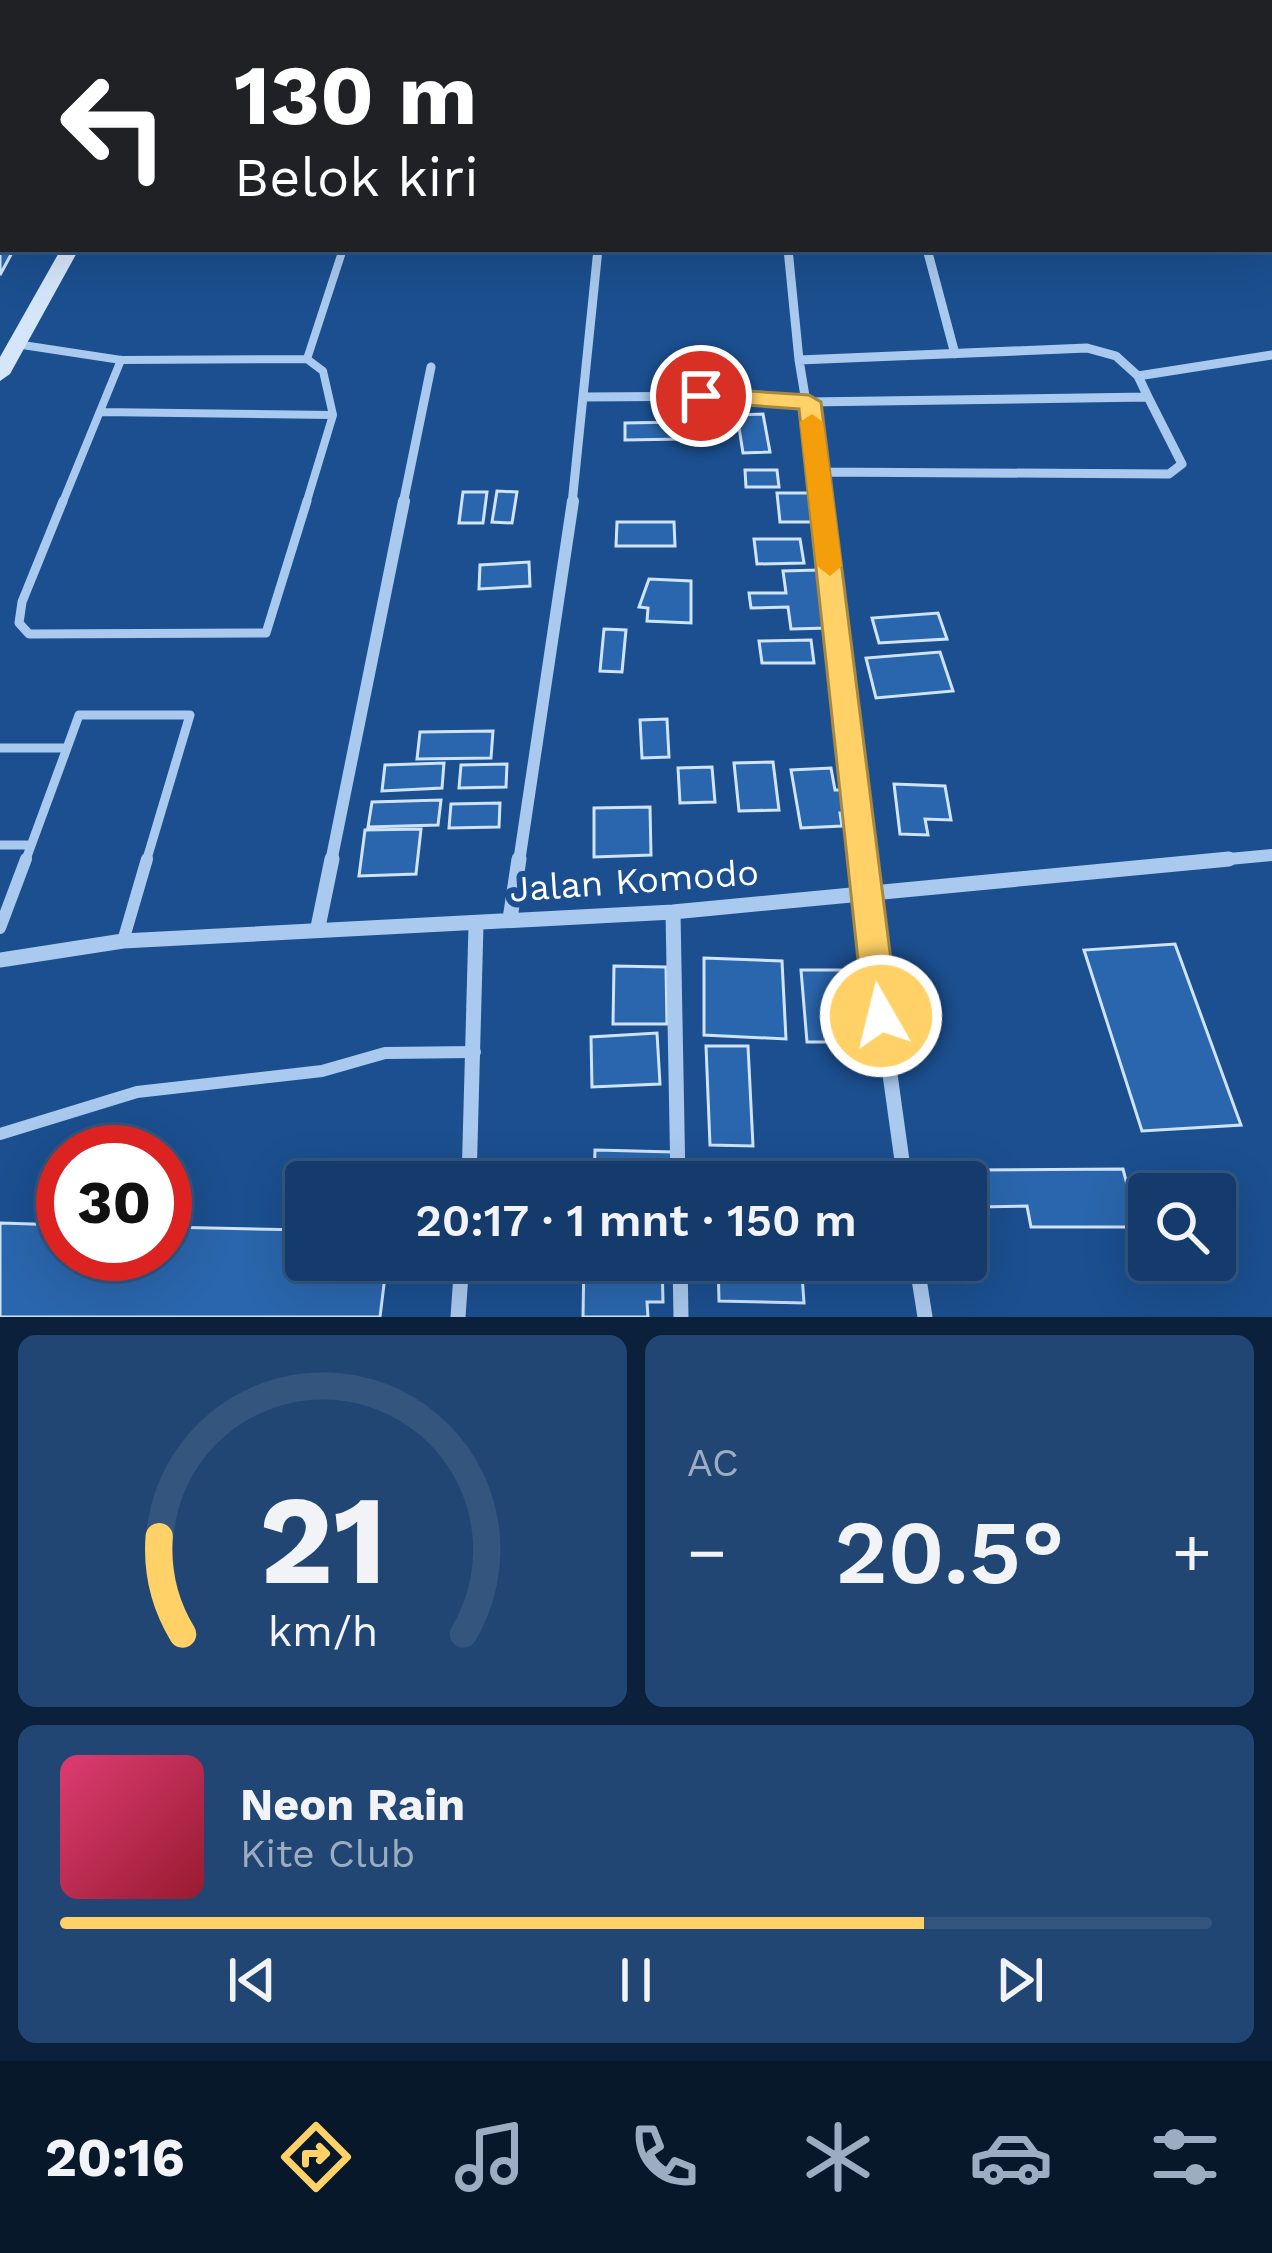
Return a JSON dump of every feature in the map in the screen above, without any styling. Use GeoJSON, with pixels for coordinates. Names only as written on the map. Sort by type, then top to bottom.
{"type":"FeatureCollection","features":[{"type":"Feature","properties":{"kind":"main road"},"geometry":{"type":"LineString","coordinates":[[0,374],[8,344],[68,252]]}},
{"type":"Feature","properties":{"kind":"street"},"geometry":{"type":"LineString","coordinates":[[510,919],[583,397],[598,252]]}},
{"type":"Feature","properties":{"kind":"street"},"geometry":{"type":"LineString","coordinates":[[788,252],[799,360],[820,472],[862,891],[902,1161]]}},
{"type":"Feature","properties":{"kind":"street"},"geometry":{"type":"LineString","coordinates":[[928,252],[955,354]]}},
{"type":"Feature","properties":{"kind":"street"},"geometry":{"type":"LineString","coordinates":[[799,360],[1104,350],[1138,376],[1182,464],[1169,474],[820,472]]}},
{"type":"Feature","properties":{"kind":"street"},"geometry":{"type":"LineString","coordinates":[[1138,376],[1272,355]]}},
{"type":"Feature","properties":{"kind":"street"},"geometry":{"type":"LineString","coordinates":[[318,927],[431,367]]}},
{"type":"Feature","properties":{"kind":"street"},"geometry":{"type":"LineString","coordinates":[[583,397],[741,396],[809,402],[1148,397]]}},
{"type":"Feature","properties":{"kind":"street","name":"Jalan Komodo"},"geometry":{"type":"LineString","coordinates":[[0,960],[123,941],[318,927],[476,926],[510,919],[673,912],[1272,855]]}},
{"type":"Feature","properties":{"kind":"street"},"geometry":{"type":"LineString","coordinates":[[673,912],[678,1161]]}},
{"type":"Feature","properties":{"kind":"street"},"geometry":{"type":"LineString","coordinates":[[470,1161],[476,926]]}},
{"type":"Feature","properties":{"kind":"street"},"geometry":{"type":"LineString","coordinates":[[458,1317],[461,1281]]}},
{"type":"Feature","properties":{"kind":"street"},"geometry":{"type":"LineString","coordinates":[[680,1281],[681,1317]]}},
{"type":"Feature","properties":{"kind":"street"},"geometry":{"type":"LineString","coordinates":[[919,1281],[925,1317]]}},
{"type":"Feature","properties":{"kind":"lane"},"geometry":{"type":"LineString","coordinates":[[308,359],[342,252]]}},
{"type":"Feature","properties":{"kind":"lane"},"geometry":{"type":"LineString","coordinates":[[8,344],[121,360],[308,359],[323,371],[333,415],[266,633],[29,634],[18,613],[121,360]]}},
{"type":"Feature","properties":{"kind":"lane"},"geometry":{"type":"LineString","coordinates":[[100,412],[333,415]]}},
{"type":"Feature","properties":{"kind":"lane"},"geometry":{"type":"LineString","coordinates":[[0,928],[79,715],[190,716],[123,941]]}},
{"type":"Feature","properties":{"kind":"lane"},"geometry":{"type":"LineString","coordinates":[[0,748],[67,748]]}},
{"type":"Feature","properties":{"kind":"lane"},"geometry":{"type":"LineString","coordinates":[[0,844],[31,845]]}},
{"type":"Feature","properties":{"kind":"lane"},"geometry":{"type":"LineString","coordinates":[[0,1134],[137,1092],[322,1071],[386,1053],[475,1052]]}},
{"type":"Feature","properties":{"kind":"building"},"geometry":{"type":"Polygon","coordinates":[[[0,252],[12,252],[0,275],[0,252]]]}},
{"type":"Feature","properties":{"kind":"building"},"geometry":{"type":"Polygon","coordinates":[[[763,414],[770,452],[743,453],[737,415],[763,414]]]}},
{"type":"Feature","properties":{"kind":"building"},"geometry":{"type":"Polygon","coordinates":[[[683,422],[684,439],[625,440],[625,423],[683,422]]]}},
{"type":"Feature","properties":{"kind":"building"},"geometry":{"type":"Polygon","coordinates":[[[745,470],[777,470],[779,487],[746,487],[745,470]]]}},
{"type":"Feature","properties":{"kind":"building"},"geometry":{"type":"Polygon","coordinates":[[[497,491],[517,492],[512,523],[492,522],[497,491]]]}},
{"type":"Feature","properties":{"kind":"building"},"geometry":{"type":"Polygon","coordinates":[[[463,492],[487,492],[483,523],[459,523],[463,492]]]}},
{"type":"Feature","properties":{"kind":"building"},"geometry":{"type":"Polygon","coordinates":[[[777,493],[815,493],[820,522],[780,522],[777,493]]]}},
{"type":"Feature","properties":{"kind":"building"},"geometry":{"type":"Polygon","coordinates":[[[617,522],[674,522],[675,546],[616,546],[617,522]]]}},
{"type":"Feature","properties":{"kind":"building"},"geometry":{"type":"Polygon","coordinates":[[[754,539],[800,539],[804,563],[757,564],[754,539]]]}},
{"type":"Feature","properties":{"kind":"building"},"geometry":{"type":"Polygon","coordinates":[[[529,562],[530,586],[479,589],[480,565],[529,562]]]}},
{"type":"Feature","properties":{"kind":"building"},"geometry":{"type":"Polygon","coordinates":[[[819,570],[829,628],[791,629],[788,607],[751,608],[749,593],[786,593],[783,571],[819,570]]]}},
{"type":"Feature","properties":{"kind":"building"},"geometry":{"type":"Polygon","coordinates":[[[649,579],[691,581],[691,623],[647,621],[648,608],[639,607],[649,579]]]}},
{"type":"Feature","properties":{"kind":"building"},"geometry":{"type":"Polygon","coordinates":[[[938,613],[947,639],[879,643],[872,618],[938,613]]]}},
{"type":"Feature","properties":{"kind":"building"},"geometry":{"type":"Polygon","coordinates":[[[604,629],[626,630],[622,672],[600,671],[604,629]]]}},
{"type":"Feature","properties":{"kind":"building"},"geometry":{"type":"Polygon","coordinates":[[[811,640],[814,663],[762,663],[759,641],[811,640]]]}},
{"type":"Feature","properties":{"kind":"building"},"geometry":{"type":"Polygon","coordinates":[[[940,652],[953,691],[876,698],[866,658],[940,652]]]}},
{"type":"Feature","properties":{"kind":"building"},"geometry":{"type":"Polygon","coordinates":[[[667,719],[669,757],[642,758],[640,720],[667,719]]]}},
{"type":"Feature","properties":{"kind":"building"},"geometry":{"type":"Polygon","coordinates":[[[493,731],[491,758],[417,759],[420,732],[493,731]]]}},
{"type":"Feature","properties":{"kind":"building"},"geometry":{"type":"Polygon","coordinates":[[[773,762],[779,810],[739,811],[734,763],[773,762]]]}},
{"type":"Feature","properties":{"kind":"building"},"geometry":{"type":"Polygon","coordinates":[[[444,763],[442,788],[382,791],[385,765],[444,763]]]}},
{"type":"Feature","properties":{"kind":"building"},"geometry":{"type":"Polygon","coordinates":[[[507,764],[506,787],[459,788],[461,765],[507,764]]]}},
{"type":"Feature","properties":{"kind":"building"},"geometry":{"type":"Polygon","coordinates":[[[712,767],[715,802],[680,803],[678,768],[712,767]]]}},
{"type":"Feature","properties":{"kind":"building"},"geometry":{"type":"Polygon","coordinates":[[[831,768],[835,790],[843,790],[848,813],[840,813],[842,826],[801,828],[791,770],[831,768]]]}},
{"type":"Feature","properties":{"kind":"building"},"geometry":{"type":"Polygon","coordinates":[[[894,784],[945,786],[951,820],[925,819],[928,835],[900,834],[894,784]]]}},
{"type":"Feature","properties":{"kind":"building"},"geometry":{"type":"Polygon","coordinates":[[[441,800],[438,825],[368,827],[372,802],[441,800]]]}},
{"type":"Feature","properties":{"kind":"building"},"geometry":{"type":"Polygon","coordinates":[[[500,803],[499,827],[449,828],[451,804],[500,803]]]}},
{"type":"Feature","properties":{"kind":"building"},"geometry":{"type":"Polygon","coordinates":[[[650,807],[651,855],[594,857],[594,808],[650,807]]]}},
{"type":"Feature","properties":{"kind":"building"},"geometry":{"type":"Polygon","coordinates":[[[421,829],[416,874],[359,876],[365,830],[421,829]]]}},
{"type":"Feature","properties":{"kind":"building"},"geometry":{"type":"Polygon","coordinates":[[[1175,944],[1241,1125],[1142,1131],[1084,950],[1175,944]]]}},
{"type":"Feature","properties":{"kind":"building"},"geometry":{"type":"Polygon","coordinates":[[[704,958],[782,961],[786,1039],[704,1035],[704,958]]]}},
{"type":"Feature","properties":{"kind":"building"},"geometry":{"type":"Polygon","coordinates":[[[614,966],[666,967],[667,1024],[613,1024],[614,966]]]}},
{"type":"Feature","properties":{"kind":"building"},"geometry":{"type":"Polygon","coordinates":[[[801,970],[854,970],[863,1042],[807,1042],[801,970]]]}},
{"type":"Feature","properties":{"kind":"building"},"geometry":{"type":"Polygon","coordinates":[[[657,1033],[660,1084],[592,1087],[591,1037],[657,1033]]]}},
{"type":"Feature","properties":{"kind":"building"},"geometry":{"type":"Polygon","coordinates":[[[706,1046],[748,1046],[753,1146],[710,1145],[706,1046]]]}},
{"type":"Feature","properties":{"kind":"building"},"geometry":{"type":"Polygon","coordinates":[[[595,1150],[673,1152],[673,1161],[595,1161],[595,1150]]]}},
{"type":"Feature","properties":{"kind":"building"},"geometry":{"type":"Polygon","coordinates":[[[1123,1169],[1128,1227],[1031,1227],[1027,1206],[987,1207],[987,1170],[1123,1169]]]}},
{"type":"Feature","properties":{"kind":"building"},"geometry":{"type":"Polygon","coordinates":[[[0,1223],[36,1224],[36,1281],[192,1281],[192,1228],[285,1230],[285,1281],[384,1281],[380,1317],[0,1317],[0,1223]]]}},
{"type":"Feature","properties":{"kind":"building"},"geometry":{"type":"Polygon","coordinates":[[[584,1281],[662,1281],[663,1302],[647,1302],[648,1317],[583,1317],[584,1281]]]}},
{"type":"Feature","properties":{"kind":"building"},"geometry":{"type":"Polygon","coordinates":[[[719,1281],[802,1281],[804,1303],[719,1301],[719,1281]]]}},
{"type":"Feature","properties":{"kind":"slow traffic"},"geometry":{"type":"LineString","coordinates":[[812,422],[830,566]]}},
{"type":"Feature","properties":{"kind":"route"},"geometry":{"type":"LineString","coordinates":[[701,396],[809,402],[862,891],[881,1016]]}}]}
